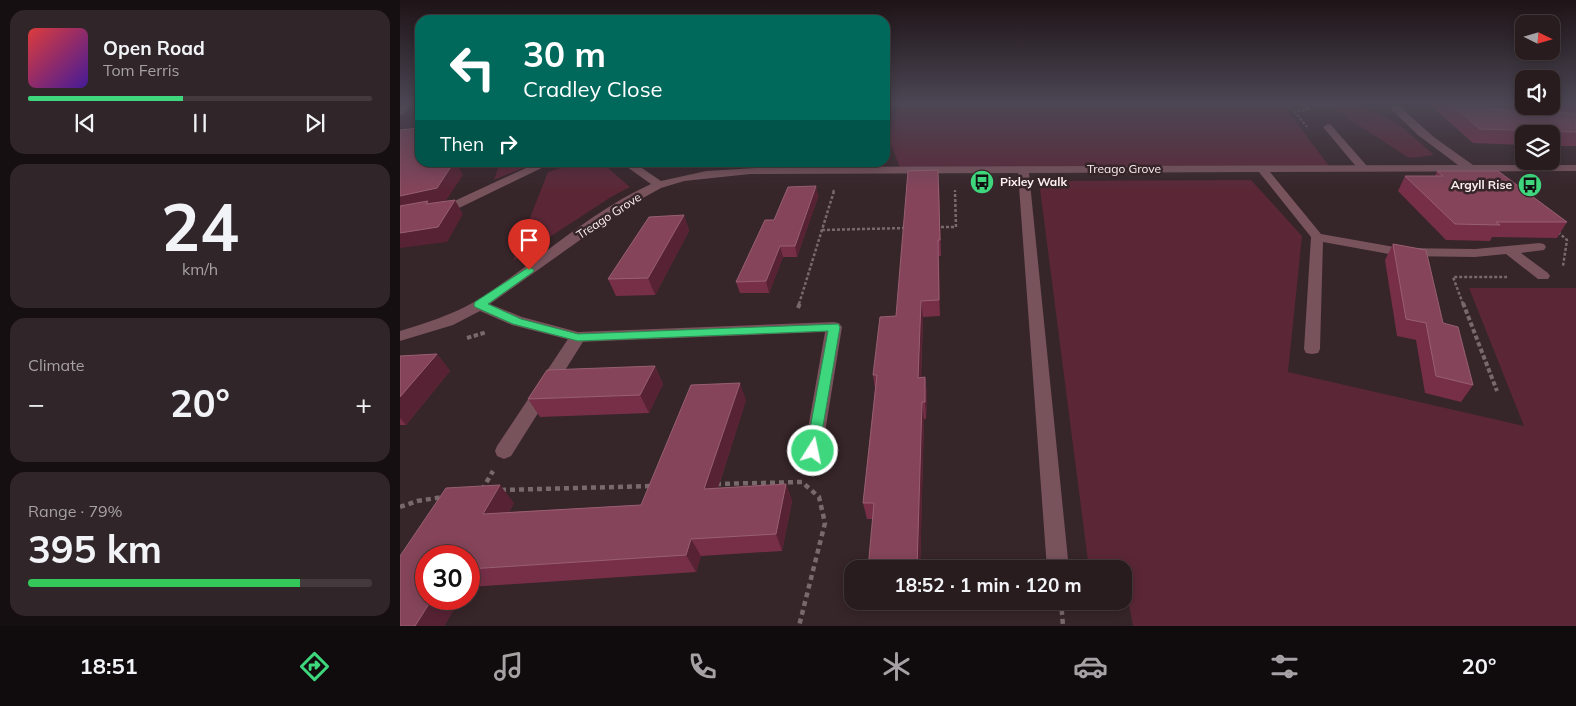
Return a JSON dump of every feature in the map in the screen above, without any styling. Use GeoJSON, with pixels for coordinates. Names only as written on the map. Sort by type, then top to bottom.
{"type":"FeatureCollection","features":[{"type":"Feature","properties":{"kind":"street"},"geometry":{"type":"LineString","coordinates":[[1332,132],[1363,168]]}},
{"type":"Feature","properties":{"kind":"street"},"geometry":{"type":"LineString","coordinates":[[1420,132],[1470,168]]}},
{"type":"Feature","properties":{"kind":"street"},"geometry":{"type":"LineString","coordinates":[[400,216],[453,206],[538,167]]}},
{"type":"Feature","properties":{"kind":"street"},"geometry":{"type":"LineString","coordinates":[[633,167],[660,185]]}},
{"type":"Feature","properties":{"kind":"street"},"geometry":{"type":"LineString","coordinates":[[1262,168],[1317,238],[1312,349]]}},
{"type":"Feature","properties":{"kind":"street","name":"Treago Grove"},"geometry":{"type":"LineString","coordinates":[[400,336],[448,321],[479,305],[622,205],[660,185],[687,178],[737,171],[1576,168]]}},
{"type":"Feature","properties":{"kind":"street"},"geometry":{"type":"LineString","coordinates":[[1023,169],[1057,560]]}},
{"type":"Feature","properties":{"kind":"street"},"geometry":{"type":"LineString","coordinates":[[1317,238],[1400,252],[1475,253],[1539,247]]}},
{"type":"Feature","properties":{"kind":"street"},"geometry":{"type":"LineString","coordinates":[[1509,250],[1543,276]]}},
{"type":"Feature","properties":{"kind":"street"},"geometry":{"type":"LineString","coordinates":[[479,305],[517,321],[578,338],[834,327],[813,451]]}},
{"type":"Feature","properties":{"kind":"street"},"geometry":{"type":"LineString","coordinates":[[504,451],[578,338]]}},
{"type":"Feature","properties":{"kind":"path"},"geometry":{"type":"LineString","coordinates":[[792,329],[840,170]]}},
{"type":"Feature","properties":{"kind":"path"},"geometry":{"type":"LineString","coordinates":[[928,227],[956,226],[955,170]]}},
{"type":"Feature","properties":{"kind":"path"},"geometry":{"type":"LineString","coordinates":[[822,230],[909,228]]}},
{"type":"Feature","properties":{"kind":"path"},"geometry":{"type":"LineString","coordinates":[[705,484],[802,482],[819,497],[825,523],[799,626]]}},
{"type":"Feature","properties":{"kind":"path"},"geometry":{"type":"LineString","coordinates":[[473,492],[657,486]]}},
{"type":"Feature","properties":{"kind":"path"},"geometry":{"type":"LineString","coordinates":[[400,508],[417,501],[445,497]]}},
{"type":"Feature","properties":{"kind":"path"},"geometry":{"type":"LineString","coordinates":[[1062,610],[1063,626]]}},
{"type":"Feature","properties":{"kind":"shaded area"},"geometry":{"type":"Polygon","coordinates":[[[891,132],[1304,132],[1329,166],[901,170],[890,142],[891,132]]]}},
{"type":"Feature","properties":{"kind":"shaded area"},"geometry":{"type":"Polygon","coordinates":[[[1370,132],[1408,132],[1434,155],[1409,158],[1370,132]]]}},
{"type":"Feature","properties":{"kind":"shaded area"},"geometry":{"type":"Polygon","coordinates":[[[498,167],[525,167],[494,180],[498,167]]]}},
{"type":"Feature","properties":{"kind":"shaded area"},"geometry":{"type":"Polygon","coordinates":[[[565,167],[607,167],[630,187],[611,197],[513,261],[548,172],[565,167]]]}},
{"type":"Feature","properties":{"kind":"shaded area"},"geometry":{"type":"Polygon","coordinates":[[[1251,180],[1302,236],[1288,372],[1524,426],[1469,288],[1576,288],[1576,626],[1133,626],[1130,610],[1132,610],[1132,560],[1088,560],[1039,181],[1251,180]]]}},
{"type":"Feature","properties":{"kind":"building"},"geometry":{"type":"Polygon","coordinates":[[[400,132],[415,132],[415,167],[451,167],[437,188],[400,196],[400,132]]]}},
{"type":"Feature","properties":{"kind":"building"},"geometry":{"type":"Polygon","coordinates":[[[938,170],[940,240],[938,240],[939,300],[921,301],[918,378],[925,377],[925,402],[922,402],[917,560],[869,560],[874,503],[863,503],[877,375],[873,375],[880,317],[896,316],[908,171],[938,170]]]}},
{"type":"Feature","properties":{"kind":"building"},"geometry":{"type":"Polygon","coordinates":[[[1437,171],[1498,171],[1567,222],[1496,222],[1500,225],[1455,224],[1405,176],[1443,176],[1437,171]]]}},
{"type":"Feature","properties":{"kind":"building"},"geometry":{"type":"Polygon","coordinates":[[[816,186],[795,246],[780,246],[766,281],[736,282],[765,220],[774,220],[788,187],[816,186]]]}},
{"type":"Feature","properties":{"kind":"building"},"geometry":{"type":"Polygon","coordinates":[[[455,200],[438,227],[400,233],[400,206],[428,201],[426,204],[455,200]]]}},
{"type":"Feature","properties":{"kind":"building"},"geometry":{"type":"Polygon","coordinates":[[[684,215],[648,278],[608,279],[649,217],[684,215]]]}},
{"type":"Feature","properties":{"kind":"building"},"geometry":{"type":"Polygon","coordinates":[[[1393,244],[1426,250],[1443,323],[1458,327],[1473,385],[1436,376],[1426,323],[1406,319],[1393,244]]]}},
{"type":"Feature","properties":{"kind":"building"},"geometry":{"type":"Polygon","coordinates":[[[437,354],[400,397],[400,356],[437,354]]]}},
{"type":"Feature","properties":{"kind":"building"},"geometry":{"type":"Polygon","coordinates":[[[655,366],[640,395],[528,399],[547,370],[655,366]]]}},
{"type":"Feature","properties":{"kind":"building"},"geometry":{"type":"Polygon","coordinates":[[[740,383],[704,489],[786,484],[776,534],[691,539],[686,555],[480,568],[480,545],[415,545],[415,610],[425,610],[415,626],[400,626],[400,556],[446,488],[500,485],[483,514],[641,505],[691,385],[740,383]]]}},
{"type":"Feature","properties":{"kind":"place","name":"Pixley Walk"},"geometry":{"type":"Point","coordinates":[982,182]}},
{"type":"Feature","properties":{"kind":"place","name":"Argyll Rise"},"geometry":{"type":"Point","coordinates":[1530,185]}},
{"type":"Feature","properties":{"kind":"route"},"geometry":{"type":"LineString","coordinates":[[529,270],[479,305],[517,321],[578,338],[834,327],[813,451]]}}]}
